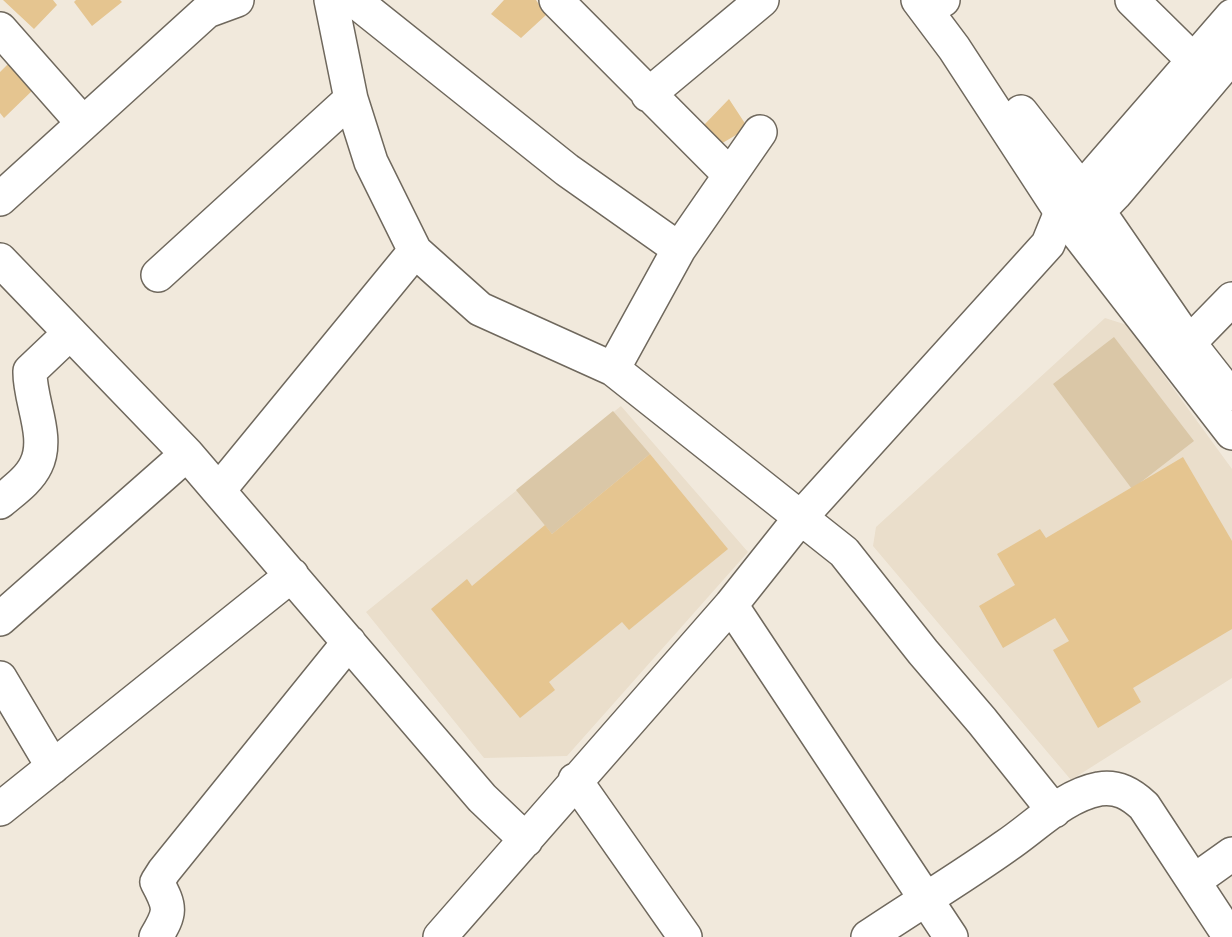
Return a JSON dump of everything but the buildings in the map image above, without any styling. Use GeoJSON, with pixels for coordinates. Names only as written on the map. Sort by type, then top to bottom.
{"type":"FeatureCollection","features":[{"type":"Feature","properties":{"kind":"street"},"geometry":{"type":"LineString","coordinates":[[331,0],[351,99],[371,162],[415,251],[480,309],[613,369],[844,552],[922,652],[982,721],[1054,811]]}},
{"type":"Feature","properties":{"kind":"street"},"geometry":{"type":"LineString","coordinates":[[354,0],[567,170],[679,249]]}},
{"type":"Feature","properties":{"kind":"street"},"geometry":{"type":"LineString","coordinates":[[648,95],[762,0]]}},
{"type":"Feature","properties":{"kind":"street"},"geometry":{"type":"LineString","coordinates":[[936,0],[1032,128],[1080,211],[1170,356],[1232,433]]}},
{"type":"Feature","properties":{"kind":"street"},"geometry":{"type":"LineString","coordinates":[[1132,0],[1193,60]]}},
{"type":"Feature","properties":{"kind":"street"},"geometry":{"type":"LineString","coordinates":[[561,2],[648,95],[729,174]]}},
{"type":"Feature","properties":{"kind":"street"},"geometry":{"type":"LineString","coordinates":[[0,199],[214,4]]}},
{"type":"Feature","properties":{"kind":"street"},"geometry":{"type":"LineString","coordinates":[[1080,211],[1193,60],[1232,16]]}},
{"type":"Feature","properties":{"kind":"street"},"geometry":{"type":"LineString","coordinates":[[0,29],[82,122]]}},
{"type":"Feature","properties":{"kind":"street"},"geometry":{"type":"LineString","coordinates":[[457,930],[575,780],[731,605],[801,517],[1048,244],[1232,56]]}},
{"type":"Feature","properties":{"kind":"street"},"geometry":{"type":"LineString","coordinates":[[158,275],[351,99]]}},
{"type":"Feature","properties":{"kind":"street"},"geometry":{"type":"LineString","coordinates":[[613,369],[679,249],[760,132]]}},
{"type":"Feature","properties":{"kind":"street"},"geometry":{"type":"LineString","coordinates":[[1080,211],[1232,398]]}},
{"type":"Feature","properties":{"kind":"street"},"geometry":{"type":"LineString","coordinates":[[219,490],[415,251]]}},
{"type":"Feature","properties":{"kind":"street"},"geometry":{"type":"LineString","coordinates":[[0,260],[187,454],[482,798],[526,840]]}},
{"type":"Feature","properties":{"kind":"street"},"geometry":{"type":"LineString","coordinates":[[1189,343],[1232,299]]}},
{"type":"Feature","properties":{"kind":"street"},"geometry":{"type":"LineString","coordinates":[[0,502],[27,479],[37,464],[40,443],[30,371],[70,333]]}},
{"type":"Feature","properties":{"kind":"street"},"geometry":{"type":"LineString","coordinates":[[0,619],[187,454]]}},
{"type":"Feature","properties":{"kind":"street"},"geometry":{"type":"LineString","coordinates":[[0,809],[292,575]]}},
{"type":"Feature","properties":{"kind":"street"},"geometry":{"type":"LineString","coordinates":[[731,605],[951,937]]}},
{"type":"Feature","properties":{"kind":"street"},"geometry":{"type":"LineString","coordinates":[[156,937],[168,916],[169,905],[157,882],[164,871],[350,642]]}},
{"type":"Feature","properties":{"kind":"street"},"geometry":{"type":"LineString","coordinates":[[0,678],[53,767]]}},
{"type":"Feature","properties":{"kind":"street"},"geometry":{"type":"LineString","coordinates":[[575,780],[685,937]]}},
{"type":"Feature","properties":{"kind":"street"},"geometry":{"type":"LineString","coordinates":[[868,937],[1078,796],[1100,789],[1114,788],[1126,793],[1144,806],[1156,821],[1230,937]]}},
{"type":"Feature","properties":{"kind":"street"},"geometry":{"type":"LineString","coordinates":[[1194,881],[1232,854]]}},
{"type":"Feature","properties":{"kind":"shaded area"},"geometry":{"type":"Polygon","coordinates":[[[1105,318],[1127,325],[1232,469],[1232,678],[1071,780],[873,546],[876,527],[1105,318]]]}},
{"type":"Feature","properties":{"kind":"shaded area"},"geometry":{"type":"Polygon","coordinates":[[[1114,337],[1194,441],[1132,489],[1053,384],[1114,337]]]}},
{"type":"Feature","properties":{"kind":"shaded area"},"geometry":{"type":"Polygon","coordinates":[[[621,406],[748,552],[567,756],[484,758],[366,612],[621,406]]]}},
{"type":"Feature","properties":{"kind":"shaded area"},"geometry":{"type":"Polygon","coordinates":[[[613,411],[650,454],[552,534],[516,490],[613,411]]]}}]}
